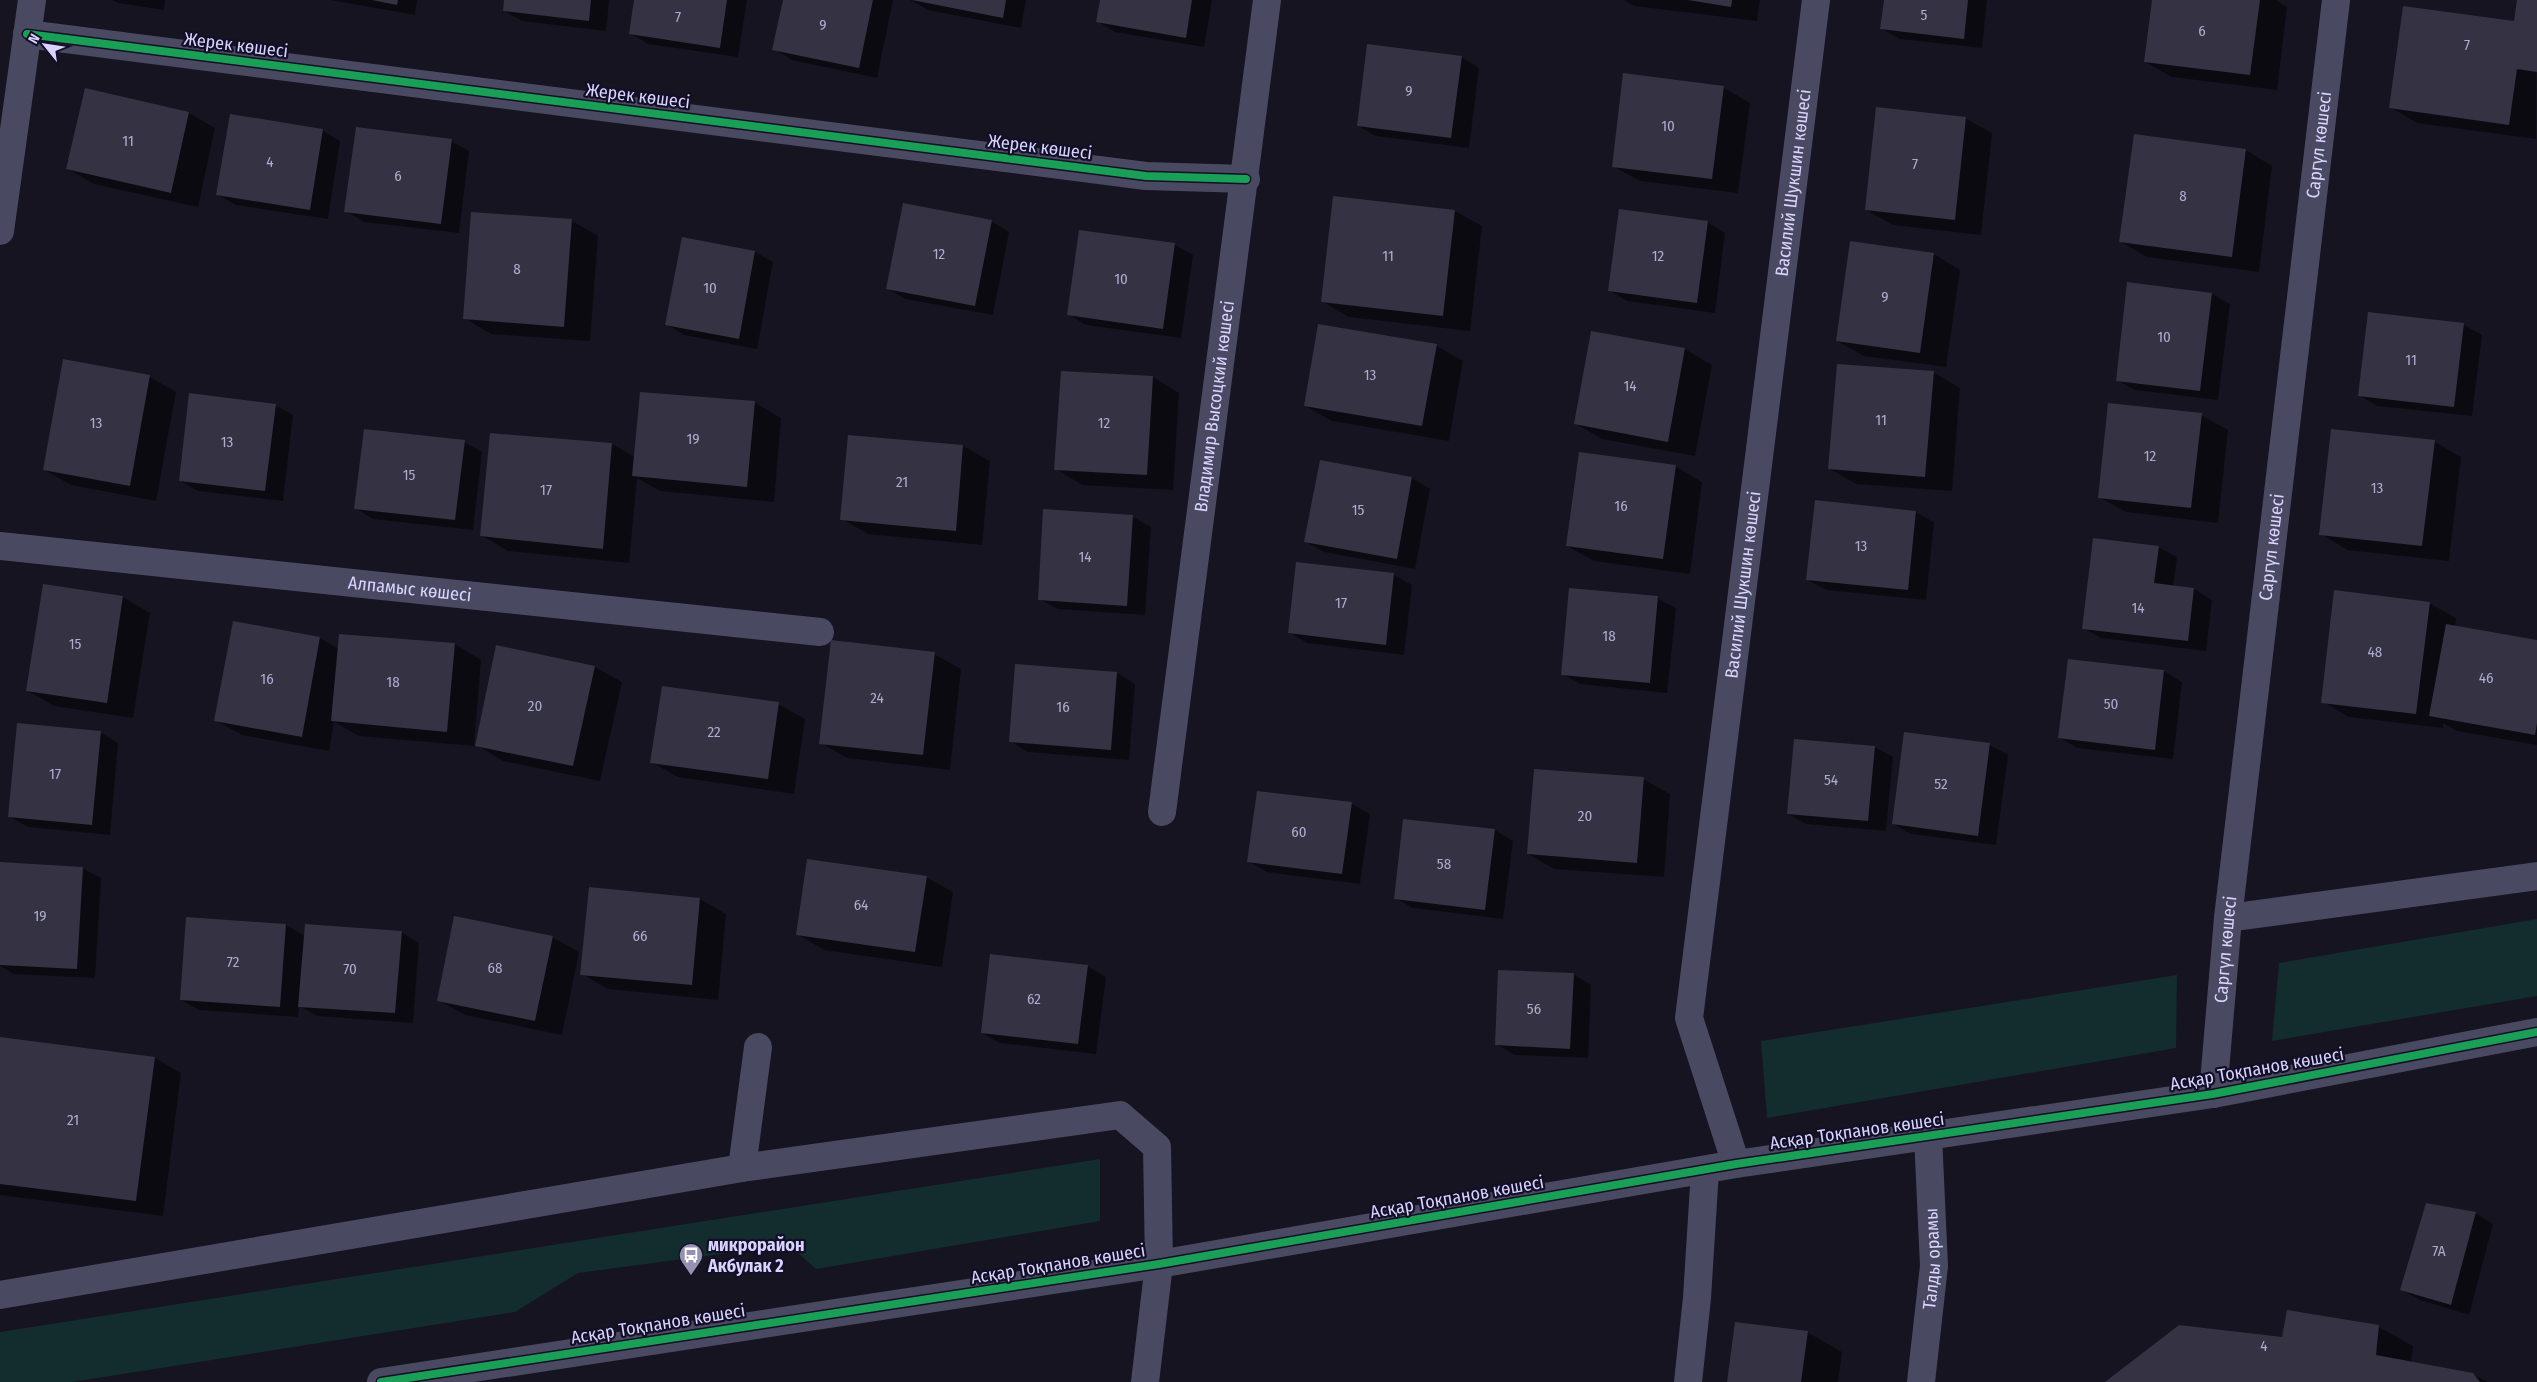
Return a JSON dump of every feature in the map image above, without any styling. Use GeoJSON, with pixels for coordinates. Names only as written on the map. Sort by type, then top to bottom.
{"type":"FeatureCollection","features":[{"type":"Feature","properties":{"kind":"street"},"geometry":{"type":"LineString","coordinates":[[0,231],[32,0]]}},
{"type":"Feature","properties":{"kind":"street","name":"Владимир Высоцкий көшесі"},"geometry":{"type":"LineString","coordinates":[[1162,812],[1246,179],[1267,0]]}},
{"type":"Feature","properties":{"kind":"street","name":"Василий Шукшин көшесі"},"geometry":{"type":"LineString","coordinates":[[1736,1164],[1689,1018],[1816,0]]}},
{"type":"Feature","properties":{"kind":"street","name":"Саргүл көшесі"},"geometry":{"type":"LineString","coordinates":[[2213,1094],[2228,918],[2336,0]]}},
{"type":"Feature","properties":{"kind":"street","name":"Жерек көшесі"},"geometry":{"type":"LineString","coordinates":[[28,34],[1146,176],[1246,179]]}},
{"type":"Feature","properties":{"kind":"street","name":"Алпамыс көшесі"},"geometry":{"type":"LineString","coordinates":[[0,546],[820,632]]}},
{"type":"Feature","properties":{"kind":"street"},"geometry":{"type":"LineString","coordinates":[[2228,918],[2537,876]]}},
{"type":"Feature","properties":{"kind":"street","name":"Асқар Тоқпанов көшесі"},"geometry":{"type":"LineString","coordinates":[[381,1382],[502,1372],[1159,1264],[1736,1164],[2213,1094],[2537,1032]]}},
{"type":"Feature","properties":{"kind":"street"},"geometry":{"type":"LineString","coordinates":[[742,1168],[758,1046]]}},
{"type":"Feature","properties":{"kind":"street"},"geometry":{"type":"LineString","coordinates":[[0,1295],[742,1168],[1120,1115],[1156,1147],[1159,1264],[1145,1382]]}},
{"type":"Feature","properties":{"kind":"street","name":"Талды орамы"},"geometry":{"type":"LineString","coordinates":[[1921,1382],[1934,1266],[1928,1136]]}},
{"type":"Feature","properties":{"kind":"street"},"geometry":{"type":"LineString","coordinates":[[1688,1382],[1697,1298],[1705,1170]]}},
{"type":"Feature","properties":{"kind":"green space"},"geometry":{"type":"Polygon","coordinates":[[[2537,919],[2537,996],[2272,1041],[2279,963],[2537,919]]]}},
{"type":"Feature","properties":{"kind":"green space"},"geometry":{"type":"Polygon","coordinates":[[[2177,975],[2176,1048],[1767,1118],[1761,1041],[2177,975]]]}},
{"type":"Feature","properties":{"kind":"green space"},"geometry":{"type":"Polygon","coordinates":[[[1100,1159],[1100,1221],[816,1269],[789,1245],[578,1273],[515,1312],[72,1382],[0,1382],[0,1332],[1100,1159]]]}},
{"type":"Feature","properties":{"kind":"building"},"geometry":{"type":"Polygon","coordinates":[[[372,0],[398,0],[397,5],[372,0]]]}},
{"type":"Feature","properties":{"kind":"building"},"geometry":{"type":"Polygon","coordinates":[[[504,0],[591,0],[589,21],[503,11],[504,0]]]}},
{"type":"Feature","properties":{"kind":"building"},"geometry":{"type":"Polygon","coordinates":[[[634,0],[727,0],[720,48],[629,34],[634,0]]]}},
{"type":"Feature","properties":{"kind":"building"},"geometry":{"type":"Polygon","coordinates":[[[783,0],[873,0],[859,68],[772,50],[783,0]]]}},
{"type":"Feature","properties":{"kind":"building"},"geometry":{"type":"Polygon","coordinates":[[[912,0],[1006,0],[1003,18],[912,0]]]}},
{"type":"Feature","properties":{"kind":"building"},"geometry":{"type":"Polygon","coordinates":[[[1100,0],[1192,0],[1186,38],[1096,22],[1100,0]]]}},
{"type":"Feature","properties":{"kind":"building"},"geometry":{"type":"Polygon","coordinates":[[[1688,0],[1732,0],[1731,7],[1688,0]]]}},
{"type":"Feature","properties":{"kind":"building"},"geometry":{"type":"Polygon","coordinates":[[[1884,0],[1968,0],[1964,39],[1880,29],[1884,0]]]}},
{"type":"Feature","properties":{"kind":"building"},"geometry":{"type":"Polygon","coordinates":[[[2152,0],[2260,0],[2250,75],[2144,62],[2152,0]]]}},
{"type":"Feature","properties":{"kind":"building"},"geometry":{"type":"Polygon","coordinates":[[[2517,0],[2537,0],[2537,72],[2517,69],[2509,125],[2389,108],[2403,6],[2514,21],[2517,0]]]}},
{"type":"Feature","properties":{"kind":"building"},"geometry":{"type":"Polygon","coordinates":[[[1367,44],[1462,56],[1451,138],[1357,126],[1367,44]]]}},
{"type":"Feature","properties":{"kind":"building"},"geometry":{"type":"Polygon","coordinates":[[[1623,73],[1724,86],[1712,179],[1612,167],[1623,73]]]}},
{"type":"Feature","properties":{"kind":"building"},"geometry":{"type":"Polygon","coordinates":[[[85,88],[189,112],[171,193],[66,169],[85,88]]]}},
{"type":"Feature","properties":{"kind":"building"},"geometry":{"type":"Polygon","coordinates":[[[1876,107],[1966,117],[1955,220],[1865,210],[1876,107]]]}},
{"type":"Feature","properties":{"kind":"building"},"geometry":{"type":"Polygon","coordinates":[[[230,114],[323,129],[310,210],[216,195],[230,114]]]}},
{"type":"Feature","properties":{"kind":"building"},"geometry":{"type":"Polygon","coordinates":[[[356,127],[452,139],[441,224],[344,212],[356,127]]]}},
{"type":"Feature","properties":{"kind":"building"},"geometry":{"type":"Polygon","coordinates":[[[2134,134],[2246,149],[2232,257],[2119,242],[2134,134]]]}},
{"type":"Feature","properties":{"kind":"building"},"geometry":{"type":"Polygon","coordinates":[[[1333,196],[1455,210],[1443,316],[1321,302],[1333,196]]]}},
{"type":"Feature","properties":{"kind":"building"},"geometry":{"type":"Polygon","coordinates":[[[903,203],[992,220],[975,306],[886,289],[903,203]]]}},
{"type":"Feature","properties":{"kind":"building"},"geometry":{"type":"Polygon","coordinates":[[[1619,209],[1708,221],[1697,303],[1608,291],[1619,209]]]}},
{"type":"Feature","properties":{"kind":"building"},"geometry":{"type":"Polygon","coordinates":[[[471,212],[572,219],[564,327],[463,319],[471,212]]]}},
{"type":"Feature","properties":{"kind":"building"},"geometry":{"type":"Polygon","coordinates":[[[1079,230],[1175,243],[1163,329],[1067,315],[1079,230]]]}},
{"type":"Feature","properties":{"kind":"building"},"geometry":{"type":"Polygon","coordinates":[[[682,237],[755,251],[739,339],[665,325],[682,237]]]}},
{"type":"Feature","properties":{"kind":"building"},"geometry":{"type":"Polygon","coordinates":[[[1850,241],[1934,253],[1920,353],[1836,341],[1850,241]]]}},
{"type":"Feature","properties":{"kind":"building"},"geometry":{"type":"Polygon","coordinates":[[[2127,282],[2212,293],[2200,391],[2116,381],[2127,282]]]}},
{"type":"Feature","properties":{"kind":"building"},"geometry":{"type":"Polygon","coordinates":[[[2368,312],[2464,323],[2454,407],[2358,396],[2368,312]]]}},
{"type":"Feature","properties":{"kind":"building"},"geometry":{"type":"Polygon","coordinates":[[[1318,324],[1437,344],[1422,426],[1304,406],[1318,324]]]}},
{"type":"Feature","properties":{"kind":"building"},"geometry":{"type":"Polygon","coordinates":[[[1591,331],[1685,348],[1668,442],[1574,424],[1591,331]]]}},
{"type":"Feature","properties":{"kind":"building"},"geometry":{"type":"Polygon","coordinates":[[[63,359],[150,375],[130,486],[43,470],[63,359]]]}},
{"type":"Feature","properties":{"kind":"building"},"geometry":{"type":"Polygon","coordinates":[[[1837,364],[1934,371],[1925,477],[1828,469],[1837,364]]]}},
{"type":"Feature","properties":{"kind":"building"},"geometry":{"type":"Polygon","coordinates":[[[1061,371],[1153,376],[1147,475],[1054,470],[1061,371]]]}},
{"type":"Feature","properties":{"kind":"building"},"geometry":{"type":"Polygon","coordinates":[[[640,392],[755,401],[747,487],[632,476],[640,392]]]}},
{"type":"Feature","properties":{"kind":"building"},"geometry":{"type":"Polygon","coordinates":[[[189,393],[276,404],[265,491],[179,481],[189,393]]]}},
{"type":"Feature","properties":{"kind":"building"},"geometry":{"type":"Polygon","coordinates":[[[2108,403],[2202,413],[2191,508],[2098,498],[2108,403]]]}},
{"type":"Feature","properties":{"kind":"building"},"geometry":{"type":"Polygon","coordinates":[[[364,429],[465,440],[455,520],[354,509],[364,429]]]}},
{"type":"Feature","properties":{"kind":"building"},"geometry":{"type":"Polygon","coordinates":[[[2331,429],[2435,440],[2422,546],[2319,535],[2331,429]]]}},
{"type":"Feature","properties":{"kind":"building"},"geometry":{"type":"Polygon","coordinates":[[[490,433],[612,443],[603,549],[480,536],[490,433]]]}},
{"type":"Feature","properties":{"kind":"building"},"geometry":{"type":"Polygon","coordinates":[[[848,435],[963,445],[956,531],[840,520],[848,435]]]}},
{"type":"Feature","properties":{"kind":"building"},"geometry":{"type":"Polygon","coordinates":[[[1579,452],[1676,465],[1663,559],[1566,546],[1579,452]]]}},
{"type":"Feature","properties":{"kind":"building"},"geometry":{"type":"Polygon","coordinates":[[[1320,460],[1412,477],[1397,559],[1304,542],[1320,460]]]}},
{"type":"Feature","properties":{"kind":"building"},"geometry":{"type":"Polygon","coordinates":[[[1815,500],[1916,511],[1908,590],[1806,580],[1815,500]]]}},
{"type":"Feature","properties":{"kind":"building"},"geometry":{"type":"Polygon","coordinates":[[[1043,509],[1133,515],[1127,606],[1038,600],[1043,509]]]}},
{"type":"Feature","properties":{"kind":"building"},"geometry":{"type":"Polygon","coordinates":[[[2093,538],[2159,546],[2154,583],[2194,588],[2188,641],[2082,629],[2093,538]]]}},
{"type":"Feature","properties":{"kind":"building"},"geometry":{"type":"Polygon","coordinates":[[[1296,562],[1394,573],[1386,645],[1288,633],[1296,562]]]}},
{"type":"Feature","properties":{"kind":"building"},"geometry":{"type":"Polygon","coordinates":[[[43,584],[123,596],[107,703],[26,691],[43,584]]]}},
{"type":"Feature","properties":{"kind":"building"},"geometry":{"type":"Polygon","coordinates":[[[1569,588],[1658,596],[1650,683],[1561,675],[1569,588]]]}},
{"type":"Feature","properties":{"kind":"building"},"geometry":{"type":"Polygon","coordinates":[[[2334,590],[2430,602],[2416,714],[2321,703],[2334,590]]]}},
{"type":"Feature","properties":{"kind":"building"},"geometry":{"type":"Polygon","coordinates":[[[233,621],[320,637],[302,737],[214,721],[233,621]]]}},
{"type":"Feature","properties":{"kind":"building"},"geometry":{"type":"Polygon","coordinates":[[[2446,624],[2537,640],[2537,723],[2535,735],[2429,716],[2446,624]]]}},
{"type":"Feature","properties":{"kind":"building"},"geometry":{"type":"Polygon","coordinates":[[[339,634],[455,643],[447,732],[331,721],[339,634]]]}},
{"type":"Feature","properties":{"kind":"building"},"geometry":{"type":"Polygon","coordinates":[[[831,640],[935,652],[923,755],[819,744],[831,640]]]}},
{"type":"Feature","properties":{"kind":"building"},"geometry":{"type":"Polygon","coordinates":[[[496,645],[595,666],[573,766],[475,746],[496,645]]]}},
{"type":"Feature","properties":{"kind":"building"},"geometry":{"type":"Polygon","coordinates":[[[2068,659],[2164,670],[2155,750],[2058,738],[2068,659]]]}},
{"type":"Feature","properties":{"kind":"building"},"geometry":{"type":"Polygon","coordinates":[[[1015,664],[1117,672],[1111,750],[1009,742],[1015,664]]]}},
{"type":"Feature","properties":{"kind":"building"},"geometry":{"type":"Polygon","coordinates":[[[662,686],[779,702],[768,779],[650,763],[662,686]]]}},
{"type":"Feature","properties":{"kind":"building"},"geometry":{"type":"Polygon","coordinates":[[[17,723],[101,731],[92,825],[8,817],[17,723]]]}},
{"type":"Feature","properties":{"kind":"building"},"geometry":{"type":"Polygon","coordinates":[[[1904,732],[1990,743],[1978,836],[1892,824],[1904,732]]]}},
{"type":"Feature","properties":{"kind":"building"},"geometry":{"type":"Polygon","coordinates":[[[1794,739],[1875,746],[1868,821],[1787,814],[1794,739]]]}},
{"type":"Feature","properties":{"kind":"building"},"geometry":{"type":"Polygon","coordinates":[[[1534,769],[1644,777],[1637,863],[1527,854],[1534,769]]]}},
{"type":"Feature","properties":{"kind":"building"},"geometry":{"type":"Polygon","coordinates":[[[1257,791],[1352,802],[1342,874],[1247,862],[1257,791]]]}},
{"type":"Feature","properties":{"kind":"building"},"geometry":{"type":"Polygon","coordinates":[[[1403,819],[1495,829],[1485,910],[1394,899],[1403,819]]]}},
{"type":"Feature","properties":{"kind":"building"},"geometry":{"type":"Polygon","coordinates":[[[807,859],[927,876],[915,952],[796,935],[807,859]]]}},
{"type":"Feature","properties":{"kind":"building"},"geometry":{"type":"Polygon","coordinates":[[[0,862],[83,867],[77,969],[0,965],[0,862]]]}},
{"type":"Feature","properties":{"kind":"building"},"geometry":{"type":"Polygon","coordinates":[[[589,887],[700,898],[692,985],[580,975],[589,887]]]}},
{"type":"Feature","properties":{"kind":"building"},"geometry":{"type":"Polygon","coordinates":[[[454,916],[553,936],[535,1021],[437,1001],[454,916]]]}},
{"type":"Feature","properties":{"kind":"building"},"geometry":{"type":"Polygon","coordinates":[[[186,917],[286,924],[280,1007],[180,1000],[186,917]]]}},
{"type":"Feature","properties":{"kind":"building"},"geometry":{"type":"Polygon","coordinates":[[[305,924],[402,931],[395,1013],[298,1007],[305,924]]]}},
{"type":"Feature","properties":{"kind":"building"},"geometry":{"type":"Polygon","coordinates":[[[990,954],[1088,965],[1078,1044],[981,1033],[990,954]]]}},
{"type":"Feature","properties":{"kind":"building"},"geometry":{"type":"Polygon","coordinates":[[[1498,970],[1574,973],[1570,1049],[1495,1045],[1498,970]]]}},
{"type":"Feature","properties":{"kind":"building"},"geometry":{"type":"Polygon","coordinates":[[[0,1037],[155,1057],[136,1201],[0,1184],[0,1037]]]}},
{"type":"Feature","properties":{"kind":"building"},"geometry":{"type":"Polygon","coordinates":[[[2426,1203],[2476,1212],[2451,1305],[2400,1290],[2426,1203]]]}},
{"type":"Feature","properties":{"kind":"building"},"geometry":{"type":"Polygon","coordinates":[[[2287,1310],[2379,1325],[2376,1355],[2473,1373],[2480,1382],[2105,1382],[2179,1325],[2282,1337],[2287,1310]]]}},
{"type":"Feature","properties":{"kind":"building"},"geometry":{"type":"Polygon","coordinates":[[[1735,1322],[1808,1331],[1801,1382],[1727,1382],[1735,1322]]]}},
{"type":"Feature","properties":{"kind":"cycle path"},"geometry":{"type":"LineString","coordinates":[[27,34],[1146,176],[1246,179]]}},
{"type":"Feature","properties":{"kind":"cycle path"},"geometry":{"type":"LineString","coordinates":[[381,1382],[1159,1264],[1736,1164],[2213,1094],[2537,1032]]}},
{"type":"Feature","properties":{"kind":"place","name":"микрорайон Акбулак 2"},"geometry":{"type":"Point","coordinates":[691,1276]}}]}
